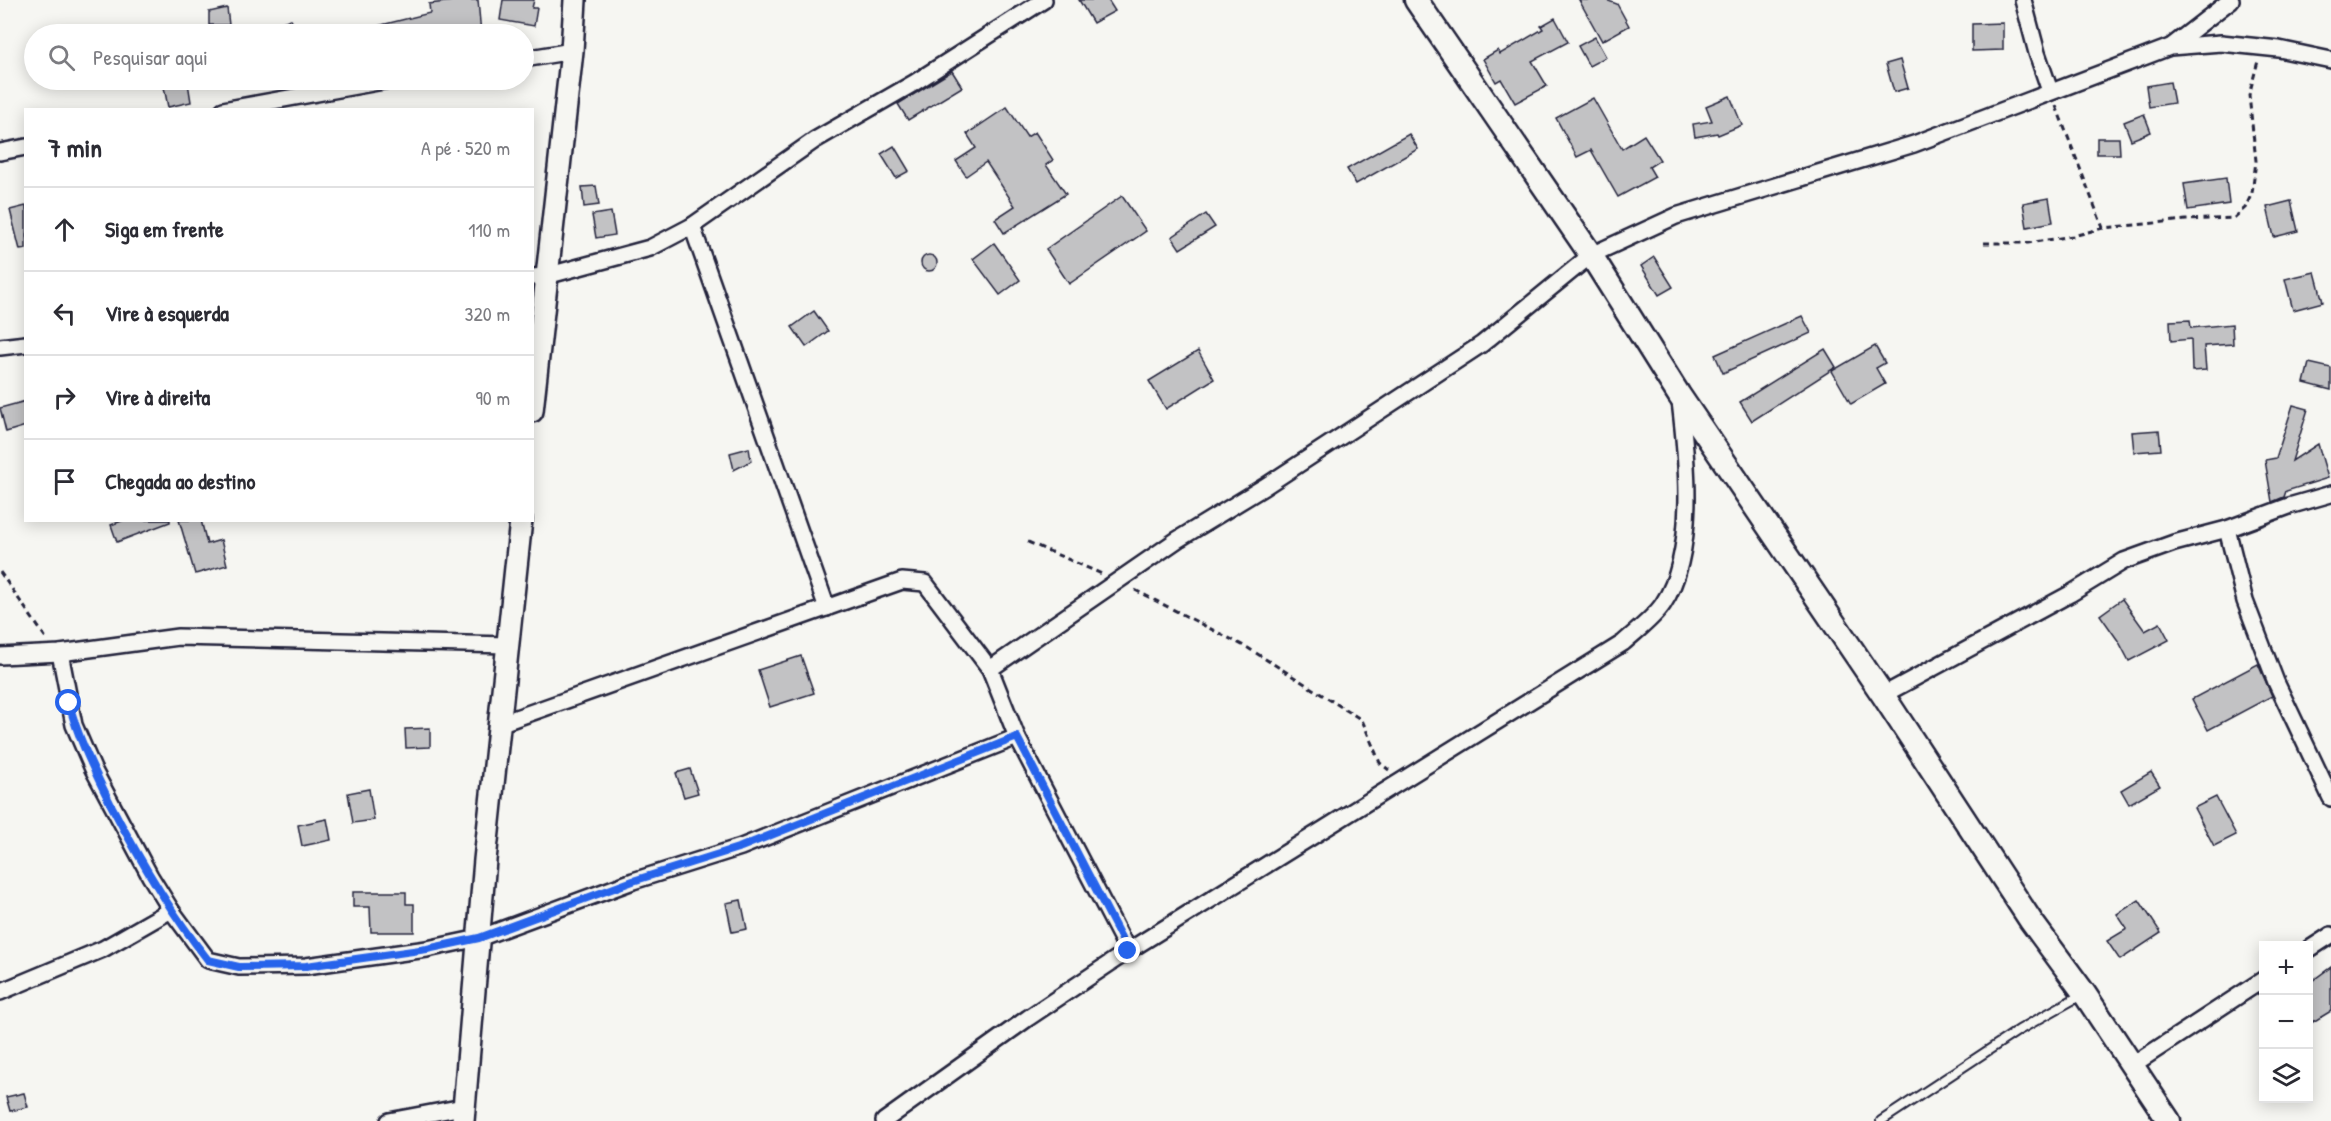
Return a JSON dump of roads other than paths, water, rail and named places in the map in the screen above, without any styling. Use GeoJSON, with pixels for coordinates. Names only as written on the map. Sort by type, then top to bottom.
{"type":"FeatureCollection","features":[{"type":"Feature","properties":{"kind":"main road"},"geometry":{"type":"LineString","coordinates":[[1416,0],[1591,255],[1679,395],[1883,695],[2031,921],[2084,993],[2169,1121]]}},
{"type":"Feature","properties":{"kind":"street"},"geometry":{"type":"LineString","coordinates":[[534,373],[539,277],[572,51],[575,0]]}},
{"type":"Feature","properties":{"kind":"street"},"geometry":{"type":"LineString","coordinates":[[539,277],[650,248],[692,226],[815,140],[914,82],[1044,0]]}},
{"type":"Feature","properties":{"kind":"street"},"geometry":{"type":"LineString","coordinates":[[2170,47],[2231,0]]}},
{"type":"Feature","properties":{"kind":"street"},"geometry":{"type":"LineString","coordinates":[[2021,1],[2050,91]]}},
{"type":"Feature","properties":{"kind":"street"},"geometry":{"type":"LineString","coordinates":[[990,669],[1116,580],[1482,344],[1591,255],[1676,216],[1914,144],[2170,47],[2221,43],[2279,49],[2331,60]]}},
{"type":"Feature","properties":{"kind":"street"},"geometry":{"type":"LineString","coordinates":[[534,57],[572,51]]}},
{"type":"Feature","properties":{"kind":"street"},"geometry":{"type":"LineString","coordinates":[[234,108],[334,90]]}},
{"type":"Feature","properties":{"kind":"street"},"geometry":{"type":"LineString","coordinates":[[0,152],[24,147]]}},
{"type":"Feature","properties":{"kind":"street"},"geometry":{"type":"LineString","coordinates":[[692,226],[826,608]]}},
{"type":"Feature","properties":{"kind":"street"},"geometry":{"type":"LineString","coordinates":[[0,347],[24,344]]}},
{"type":"Feature","properties":{"kind":"street"},"geometry":{"type":"LineString","coordinates":[[884,1121],[1028,1018],[1128,951],[1623,643],[1662,606],[1677,578],[1687,501],[1686,456],[1679,395]]}},
{"type":"Feature","properties":{"kind":"street"},"geometry":{"type":"LineString","coordinates":[[1883,695],[2070,594],[2124,561],[2331,494]]}},
{"type":"Feature","properties":{"kind":"street"},"geometry":{"type":"LineString","coordinates":[[389,1121],[463,1114],[499,724],[521,522]]}},
{"type":"Feature","properties":{"kind":"street"},"geometry":{"type":"LineString","coordinates":[[2227,529],[2245,601],[2272,672],[2331,798]]}},
{"type":"Feature","properties":{"kind":"street"},"geometry":{"type":"LineString","coordinates":[[499,724],[902,581],[925,583],[990,669],[1017,737],[1128,951]]}},
{"type":"Feature","properties":{"kind":"street"},"geometry":{"type":"LineString","coordinates":[[0,656],[60,652],[177,637],[508,645]]}},
{"type":"Feature","properties":{"kind":"street"},"geometry":{"type":"LineString","coordinates":[[60,652],[74,725],[93,769],[118,817],[171,910],[208,960],[239,967],[306,966],[427,949],[479,938],[633,881],[741,847],[1017,737]]}},
{"type":"Feature","properties":{"kind":"street"},"geometry":{"type":"LineString","coordinates":[[0,992],[103,949],[171,910]]}},
{"type":"Feature","properties":{"kind":"street"},"geometry":{"type":"LineString","coordinates":[[2313,947],[2331,935]]}},
{"type":"Feature","properties":{"kind":"street"},"geometry":{"type":"LineString","coordinates":[[2131,1066],[2259,982]]}},
{"type":"Feature","properties":{"kind":"lane"},"geometry":{"type":"LineString","coordinates":[[1881,1121],[2019,1030],[2084,993]]}}]}
